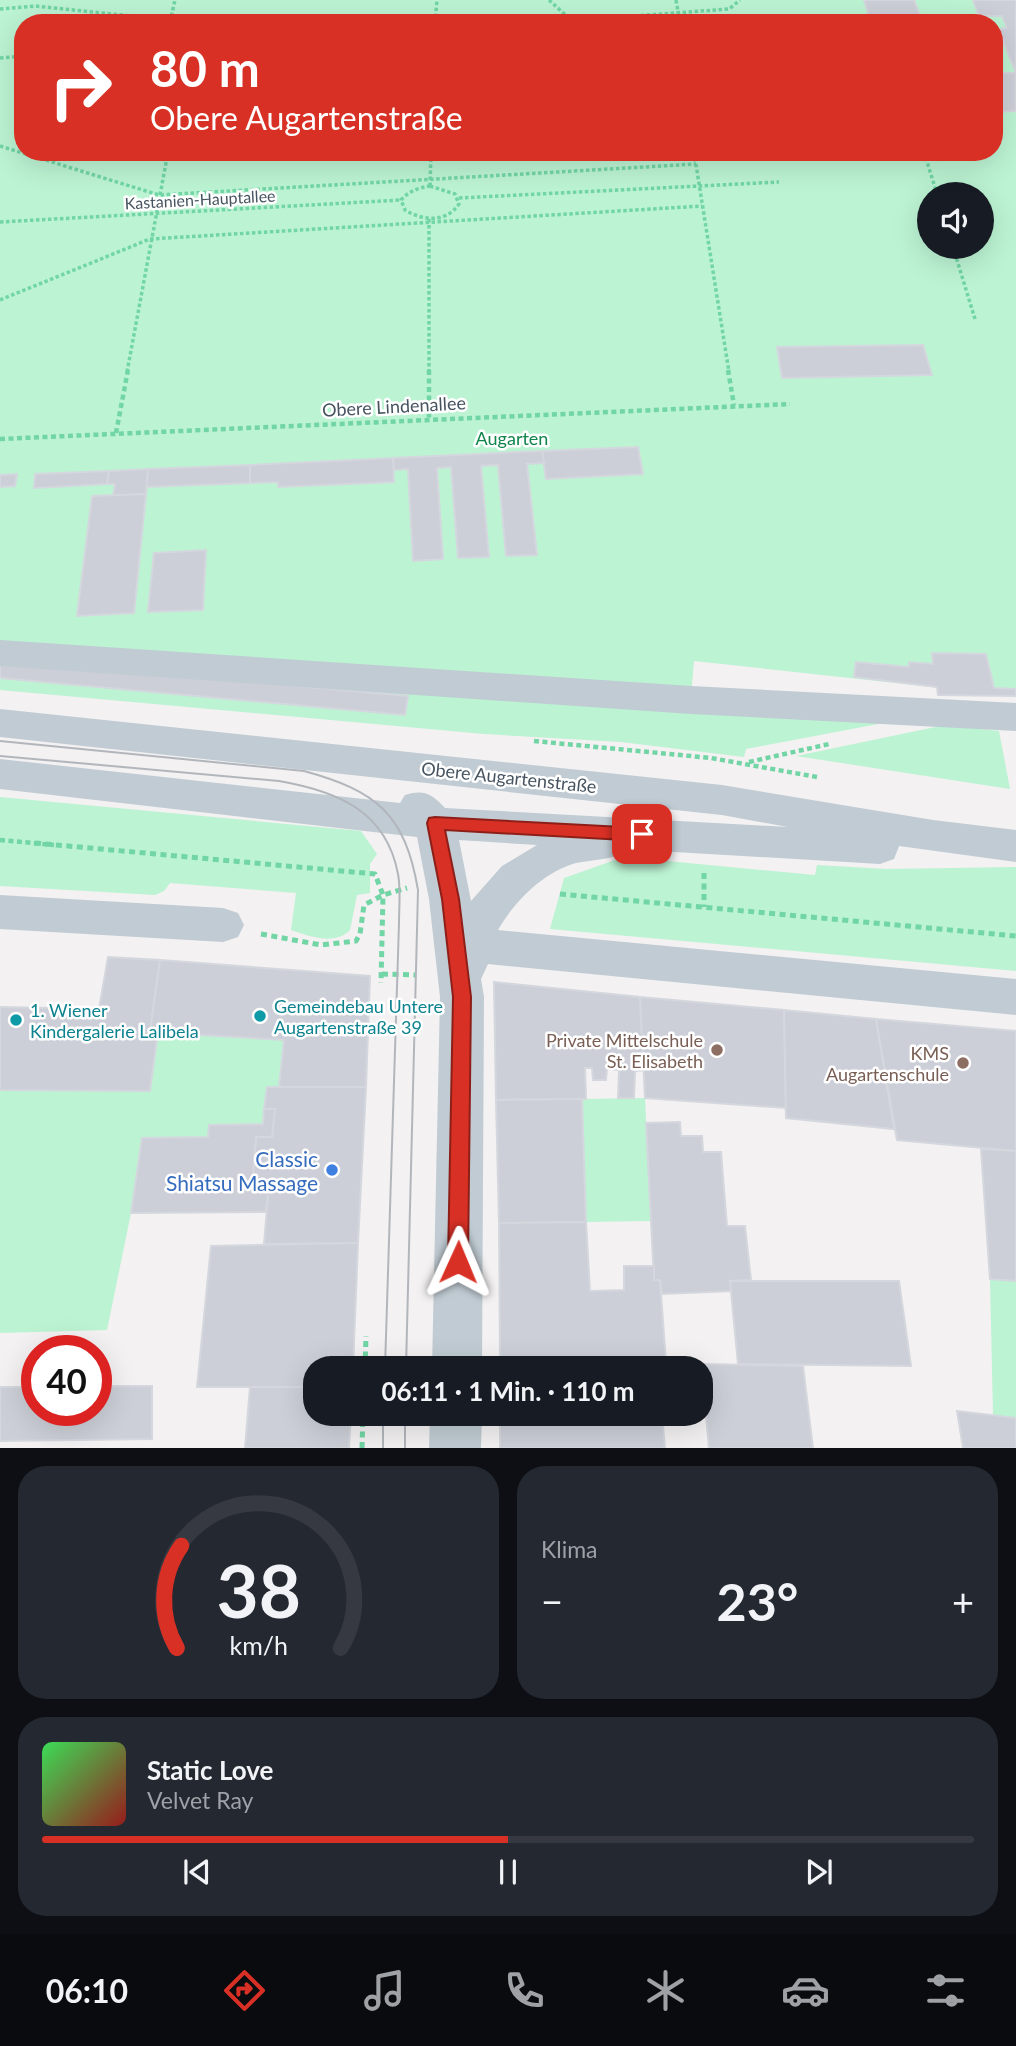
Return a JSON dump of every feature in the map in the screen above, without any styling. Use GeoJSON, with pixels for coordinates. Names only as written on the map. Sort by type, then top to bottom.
{"type":"FeatureCollection","features":[{"type":"Feature","properties":{"kind":"street"},"geometry":{"type":"LineString","coordinates":[[0,653],[691,700],[1016,717]]}},
{"type":"Feature","properties":{"kind":"street","name":"Obere Augartenstraße"},"geometry":{"type":"LineString","coordinates":[[0,723],[722,800],[933,836],[1016,846]]}},
{"type":"Feature","properties":{"kind":"street"},"geometry":{"type":"LineString","coordinates":[[380,763],[435,823],[463,973],[457,1356]]}},
{"type":"Feature","properties":{"kind":"street"},"geometry":{"type":"LineString","coordinates":[[0,774],[435,823],[1016,854]]}},
{"type":"Feature","properties":{"kind":"street"},"geometry":{"type":"LineString","coordinates":[[463,973],[494,897],[528,869],[572,848],[669,836]]}},
{"type":"Feature","properties":{"kind":"street"},"geometry":{"type":"LineString","coordinates":[[0,912],[223,925]]}},
{"type":"Feature","properties":{"kind":"street"},"geometry":{"type":"LineString","coordinates":[[463,973],[1016,997]]}},
{"type":"Feature","properties":{"kind":"street"},"geometry":{"type":"LineString","coordinates":[[455,1447],[456,1426]]}},
{"type":"Feature","properties":{"kind":"path"},"geometry":{"type":"LineString","coordinates":[[550,0],[565,14]]}},
{"type":"Feature","properties":{"kind":"path"},"geometry":{"type":"LineString","coordinates":[[677,0],[679,14],[729,9],[740,0]]}},
{"type":"Feature","properties":{"kind":"path"},"geometry":{"type":"LineString","coordinates":[[0,9],[35,6],[107,14]]}},
{"type":"Feature","properties":{"kind":"path"},"geometry":{"type":"LineString","coordinates":[[49,161],[159,195],[696,164]]}},
{"type":"Feature","properties":{"kind":"path"},"geometry":{"type":"LineString","coordinates":[[116,433],[166,161]]}},
{"type":"Feature","properties":{"kind":"path"},"geometry":{"type":"LineString","coordinates":[[430,186],[431,161]]}},
{"type":"Feature","properties":{"kind":"path"},"geometry":{"type":"LineString","coordinates":[[696,161],[734,405]]}},
{"type":"Feature","properties":{"kind":"path"},"geometry":{"type":"LineString","coordinates":[[928,161],[934,182]]}},
{"type":"Feature","properties":{"kind":"path"},"geometry":{"type":"LineString","coordinates":[[458,198],[779,181]]}},
{"type":"Feature","properties":{"kind":"path"},"geometry":{"type":"LineString","coordinates":[[430,186],[449,190],[458,198],[459,204],[453,213],[429,220],[411,215],[405,210],[401,201],[411,191],[430,186]]}},
{"type":"Feature","properties":{"kind":"path","name":"Kastanien-Hauptallee"},"geometry":{"type":"LineString","coordinates":[[0,222],[401,201]]}},
{"type":"Feature","properties":{"kind":"path"},"geometry":{"type":"LineString","coordinates":[[0,300],[150,239],[429,220],[702,206]]}},
{"type":"Feature","properties":{"kind":"path"},"geometry":{"type":"LineString","coordinates":[[429,220],[429,418]]}},
{"type":"Feature","properties":{"kind":"path"},"geometry":{"type":"LineString","coordinates":[[957,259],[975,319]]}},
{"type":"Feature","properties":{"kind":"path","name":"Obere Lindenallee"},"geometry":{"type":"LineString","coordinates":[[0,439],[790,404]]}},
{"type":"Feature","properties":{"kind":"path"},"geometry":{"type":"LineString","coordinates":[[0,839],[375,874],[383,895],[381,983]]}},
{"type":"Feature","properties":{"kind":"path"},"geometry":{"type":"LineString","coordinates":[[704,862],[704,907]]}},
{"type":"Feature","properties":{"kind":"path"},"geometry":{"type":"LineString","coordinates":[[223,925],[290,942],[346,944],[356,941],[360,934],[364,905],[383,895],[446,878]]}},
{"type":"Feature","properties":{"kind":"path"},"geometry":{"type":"LineString","coordinates":[[517,878],[534,892],[1016,936]]}},
{"type":"Feature","properties":{"kind":"path"},"geometry":{"type":"LineString","coordinates":[[382,974],[463,973]]}},
{"type":"Feature","properties":{"kind":"path"},"geometry":{"type":"LineString","coordinates":[[365,1356],[366,1336]]}},
{"type":"Feature","properties":{"kind":"path"},"geometry":{"type":"LineString","coordinates":[[362,1447],[363,1426]]}},
{"type":"Feature","properties":{"kind":"green space","name":"Augarten"},"geometry":{"type":"Polygon","coordinates":[[[0,0],[1016,0],[1016,696],[694,661],[690,708],[894,721],[746,749],[744,757],[621,742],[484,734],[0,690],[0,0]]]}},
{"type":"Feature","properties":{"kind":"green space"},"geometry":{"type":"Polygon","coordinates":[[[945,725],[999,731],[1010,789],[796,756],[945,725]]]}},
{"type":"Feature","properties":{"kind":"green space"},"geometry":{"type":"Polygon","coordinates":[[[0,797],[361,831],[377,854],[370,864],[370,893],[357,895],[350,930],[337,938],[329,939],[291,930],[296,893],[170,883],[164,891],[155,895],[0,886],[0,797]]]}},
{"type":"Feature","properties":{"kind":"green space"},"geometry":{"type":"Polygon","coordinates":[[[615,860],[667,861],[815,875],[817,865],[886,869],[1016,867],[1016,971],[550,929],[564,878],[615,860]]]}},
{"type":"Feature","properties":{"kind":"green space"},"geometry":{"type":"Polygon","coordinates":[[[158,1032],[284,1040],[279,1087],[267,1087],[263,1124],[209,1125],[208,1137],[142,1138],[131,1213],[107,1330],[0,1333],[0,1090],[150,1091],[158,1032]]]}},
{"type":"Feature","properties":{"kind":"green space"},"geometry":{"type":"Polygon","coordinates":[[[645,1098],[651,1221],[586,1222],[582,1099],[645,1098]]]}},
{"type":"Feature","properties":{"kind":"green space"},"geometry":{"type":"Polygon","coordinates":[[[990,1279],[1016,1281],[1016,1418],[993,1415],[990,1279]]]}},
{"type":"Feature","properties":{"kind":"building"},"geometry":{"type":"Polygon","coordinates":[[[864,0],[914,0],[919,14],[868,14],[864,0]]]}},
{"type":"Feature","properties":{"kind":"building"},"geometry":{"type":"Polygon","coordinates":[[[973,0],[1016,0],[1016,73],[1003,41],[1003,28],[1007,28],[1003,14],[978,14],[973,0]]]}},
{"type":"Feature","properties":{"kind":"building"},"geometry":{"type":"Polygon","coordinates":[[[1003,73],[1016,73],[1016,111],[1003,112],[1003,73]]]}},
{"type":"Feature","properties":{"kind":"building"},"geometry":{"type":"Polygon","coordinates":[[[923,345],[932,375],[782,378],[777,347],[923,345]]]}},
{"type":"Feature","properties":{"kind":"building"},"geometry":{"type":"Polygon","coordinates":[[[638,447],[643,474],[546,479],[542,451],[638,447]]]}},
{"type":"Feature","properties":{"kind":"building"},"geometry":{"type":"Polygon","coordinates":[[[542,451],[544,463],[527,464],[537,555],[506,556],[498,465],[481,466],[489,557],[458,558],[451,467],[437,468],[443,559],[413,561],[408,469],[394,470],[393,458],[542,451]]]}},
{"type":"Feature","properties":{"kind":"building"},"geometry":{"type":"Polygon","coordinates":[[[393,458],[394,482],[278,487],[278,482],[250,483],[250,465],[393,458]]]}},
{"type":"Feature","properties":{"kind":"building"},"geometry":{"type":"Polygon","coordinates":[[[250,465],[250,483],[146,487],[148,469],[250,465]]]}},
{"type":"Feature","properties":{"kind":"building"},"geometry":{"type":"Polygon","coordinates":[[[148,469],[146,494],[113,496],[115,484],[107,484],[109,471],[148,469]]]}},
{"type":"Feature","properties":{"kind":"building"},"geometry":{"type":"Polygon","coordinates":[[[109,471],[107,484],[34,488],[35,474],[109,471]]]}},
{"type":"Feature","properties":{"kind":"building"},"geometry":{"type":"Polygon","coordinates":[[[17,474],[15,486],[0,487],[0,475],[17,474]]]}},
{"type":"Feature","properties":{"kind":"building"},"geometry":{"type":"Polygon","coordinates":[[[146,494],[134,613],[77,616],[92,496],[146,494]]]}},
{"type":"Feature","properties":{"kind":"building"},"geometry":{"type":"Polygon","coordinates":[[[206,550],[203,610],[148,612],[154,553],[206,550]]]}},
{"type":"Feature","properties":{"kind":"building"},"geometry":{"type":"Polygon","coordinates":[[[932,653],[986,654],[994,688],[1016,689],[1016,696],[938,695],[937,687],[854,677],[856,662],[909,667],[909,662],[933,664],[932,653]]]}},
{"type":"Feature","properties":{"kind":"building"},"geometry":{"type":"Polygon","coordinates":[[[0,659],[408,696],[405,715],[0,678],[0,659]]]}},
{"type":"Feature","properties":{"kind":"building","name":"1. Wiener Kindergalerie Lalibela"},"geometry":{"type":"Polygon","coordinates":[[[108,957],[160,960],[150,1032],[158,1032],[150,1091],[0,1090],[0,1007],[99,1009],[108,957]]]}},
{"type":"Feature","properties":{"kind":"building","name":"Gemeindebau Untere Augartenstraße 39"},"geometry":{"type":"Polygon","coordinates":[[[160,960],[370,976],[366,1087],[279,1087],[284,1040],[150,1032],[160,960]]]}},
{"type":"Feature","properties":{"kind":"building"},"geometry":{"type":"Polygon","coordinates":[[[494,982],[640,997],[644,1070],[635,1071],[634,1098],[618,1098],[619,1070],[607,1069],[606,1080],[593,1080],[592,1068],[585,1068],[586,1099],[496,1100],[494,982]]]}},
{"type":"Feature","properties":{"kind":"building"},"geometry":{"type":"Polygon","coordinates":[[[640,997],[784,1010],[786,1108],[645,1098],[640,997]]]}},
{"type":"Feature","properties":{"kind":"building"},"geometry":{"type":"Polygon","coordinates":[[[784,1010],[876,1019],[894,1129],[786,1118],[784,1010]]]}},
{"type":"Feature","properties":{"kind":"building"},"geometry":{"type":"Polygon","coordinates":[[[876,1019],[1016,1031],[1016,1151],[897,1140],[876,1019]]]}},
{"type":"Feature","properties":{"kind":"building"},"geometry":{"type":"Polygon","coordinates":[[[267,1087],[366,1087],[358,1243],[264,1244],[269,1185],[252,1185],[256,1137],[272,1137],[275,1109],[264,1109],[267,1087]]]}},
{"type":"Feature","properties":{"kind":"building"},"geometry":{"type":"Polygon","coordinates":[[[582,1099],[586,1222],[499,1223],[496,1100],[582,1099]]]}},
{"type":"Feature","properties":{"kind":"building"},"geometry":{"type":"Polygon","coordinates":[[[264,1109],[275,1109],[272,1137],[256,1137],[252,1185],[269,1185],[266,1212],[131,1213],[142,1138],[208,1137],[209,1125],[263,1124],[264,1109]]]}},
{"type":"Feature","properties":{"kind":"building"},"geometry":{"type":"Polygon","coordinates":[[[680,1122],[681,1136],[702,1136],[703,1152],[721,1152],[727,1226],[745,1226],[751,1280],[730,1281],[732,1291],[662,1294],[660,1280],[654,1280],[646,1123],[680,1122]]]}},
{"type":"Feature","properties":{"kind":"building"},"geometry":{"type":"Polygon","coordinates":[[[981,1149],[1016,1151],[1016,1281],[990,1279],[981,1149]]]}},
{"type":"Feature","properties":{"kind":"building"},"geometry":{"type":"Polygon","coordinates":[[[586,1222],[590,1291],[624,1290],[624,1266],[654,1266],[654,1280],[660,1280],[665,1356],[500,1356],[499,1223],[586,1222]]]}},
{"type":"Feature","properties":{"kind":"building"},"geometry":{"type":"Polygon","coordinates":[[[358,1243],[353,1356],[303,1356],[303,1387],[197,1387],[211,1246],[358,1243]]]}},
{"type":"Feature","properties":{"kind":"building"},"geometry":{"type":"Polygon","coordinates":[[[730,1281],[899,1281],[911,1366],[738,1364],[730,1281]]]}},
{"type":"Feature","properties":{"kind":"building"},"geometry":{"type":"Polygon","coordinates":[[[713,1364],[803,1366],[813,1448],[709,1448],[707,1426],[713,1426],[713,1364]]]}},
{"type":"Feature","properties":{"kind":"building"},"geometry":{"type":"Polygon","coordinates":[[[112,1386],[152,1386],[152,1439],[0,1441],[0,1387],[21,1387],[21,1426],[112,1426],[112,1386]]]}},
{"type":"Feature","properties":{"kind":"building"},"geometry":{"type":"Polygon","coordinates":[[[250,1387],[303,1387],[303,1426],[350,1426],[349,1448],[245,1448],[250,1387]]]}},
{"type":"Feature","properties":{"kind":"building"},"geometry":{"type":"Polygon","coordinates":[[[957,1411],[1016,1418],[1016,1448],[963,1448],[957,1411]]]}},
{"type":"Feature","properties":{"kind":"building"},"geometry":{"type":"Polygon","coordinates":[[[500,1426],[663,1426],[665,1448],[500,1448],[500,1426]]]}},
{"type":"Feature","properties":{"kind":"tram line"},"geometry":{"type":"LineString","coordinates":[[0,741],[304,771],[351,787],[369,797],[395,824],[405,842],[418,890],[406,1356]]}},
{"type":"Feature","properties":{"kind":"tram line"},"geometry":{"type":"LineString","coordinates":[[0,756],[300,785],[339,798],[355,807],[370,819],[382,834],[392,852],[400,892],[385,1356]]}},
{"type":"Feature","properties":{"kind":"tram line"},"geometry":{"type":"LineString","coordinates":[[383,1426],[383,1448]]}},
{"type":"Feature","properties":{"kind":"tram line"},"geometry":{"type":"LineString","coordinates":[[405,1426],[405,1448]]}},
{"type":"Feature","properties":{"kind":"place","name":"Gemeindebau Untere Augartenstraße 39"},"geometry":{"type":"Point","coordinates":[260,1016]}},
{"type":"Feature","properties":{"kind":"place","name":"1. Wiener Kindergalerie Lalibela"},"geometry":{"type":"Point","coordinates":[16,1020]}},
{"type":"Feature","properties":{"kind":"place","name":"Private Mittelschule St. Elisabeth"},"geometry":{"type":"Point","coordinates":[717,1050]}},
{"type":"Feature","properties":{"kind":"place","name":"KMS Augartenschule"},"geometry":{"type":"Point","coordinates":[963,1063]}},
{"type":"Feature","properties":{"kind":"place","name":"Classic Shiatsu Massage"},"geometry":{"type":"Point","coordinates":[332,1170]}},
{"type":"Feature","properties":{"kind":"route"},"geometry":{"type":"LineString","coordinates":[[458,1262],[462,997],[450,899],[435,823],[642,834]]}}]}
